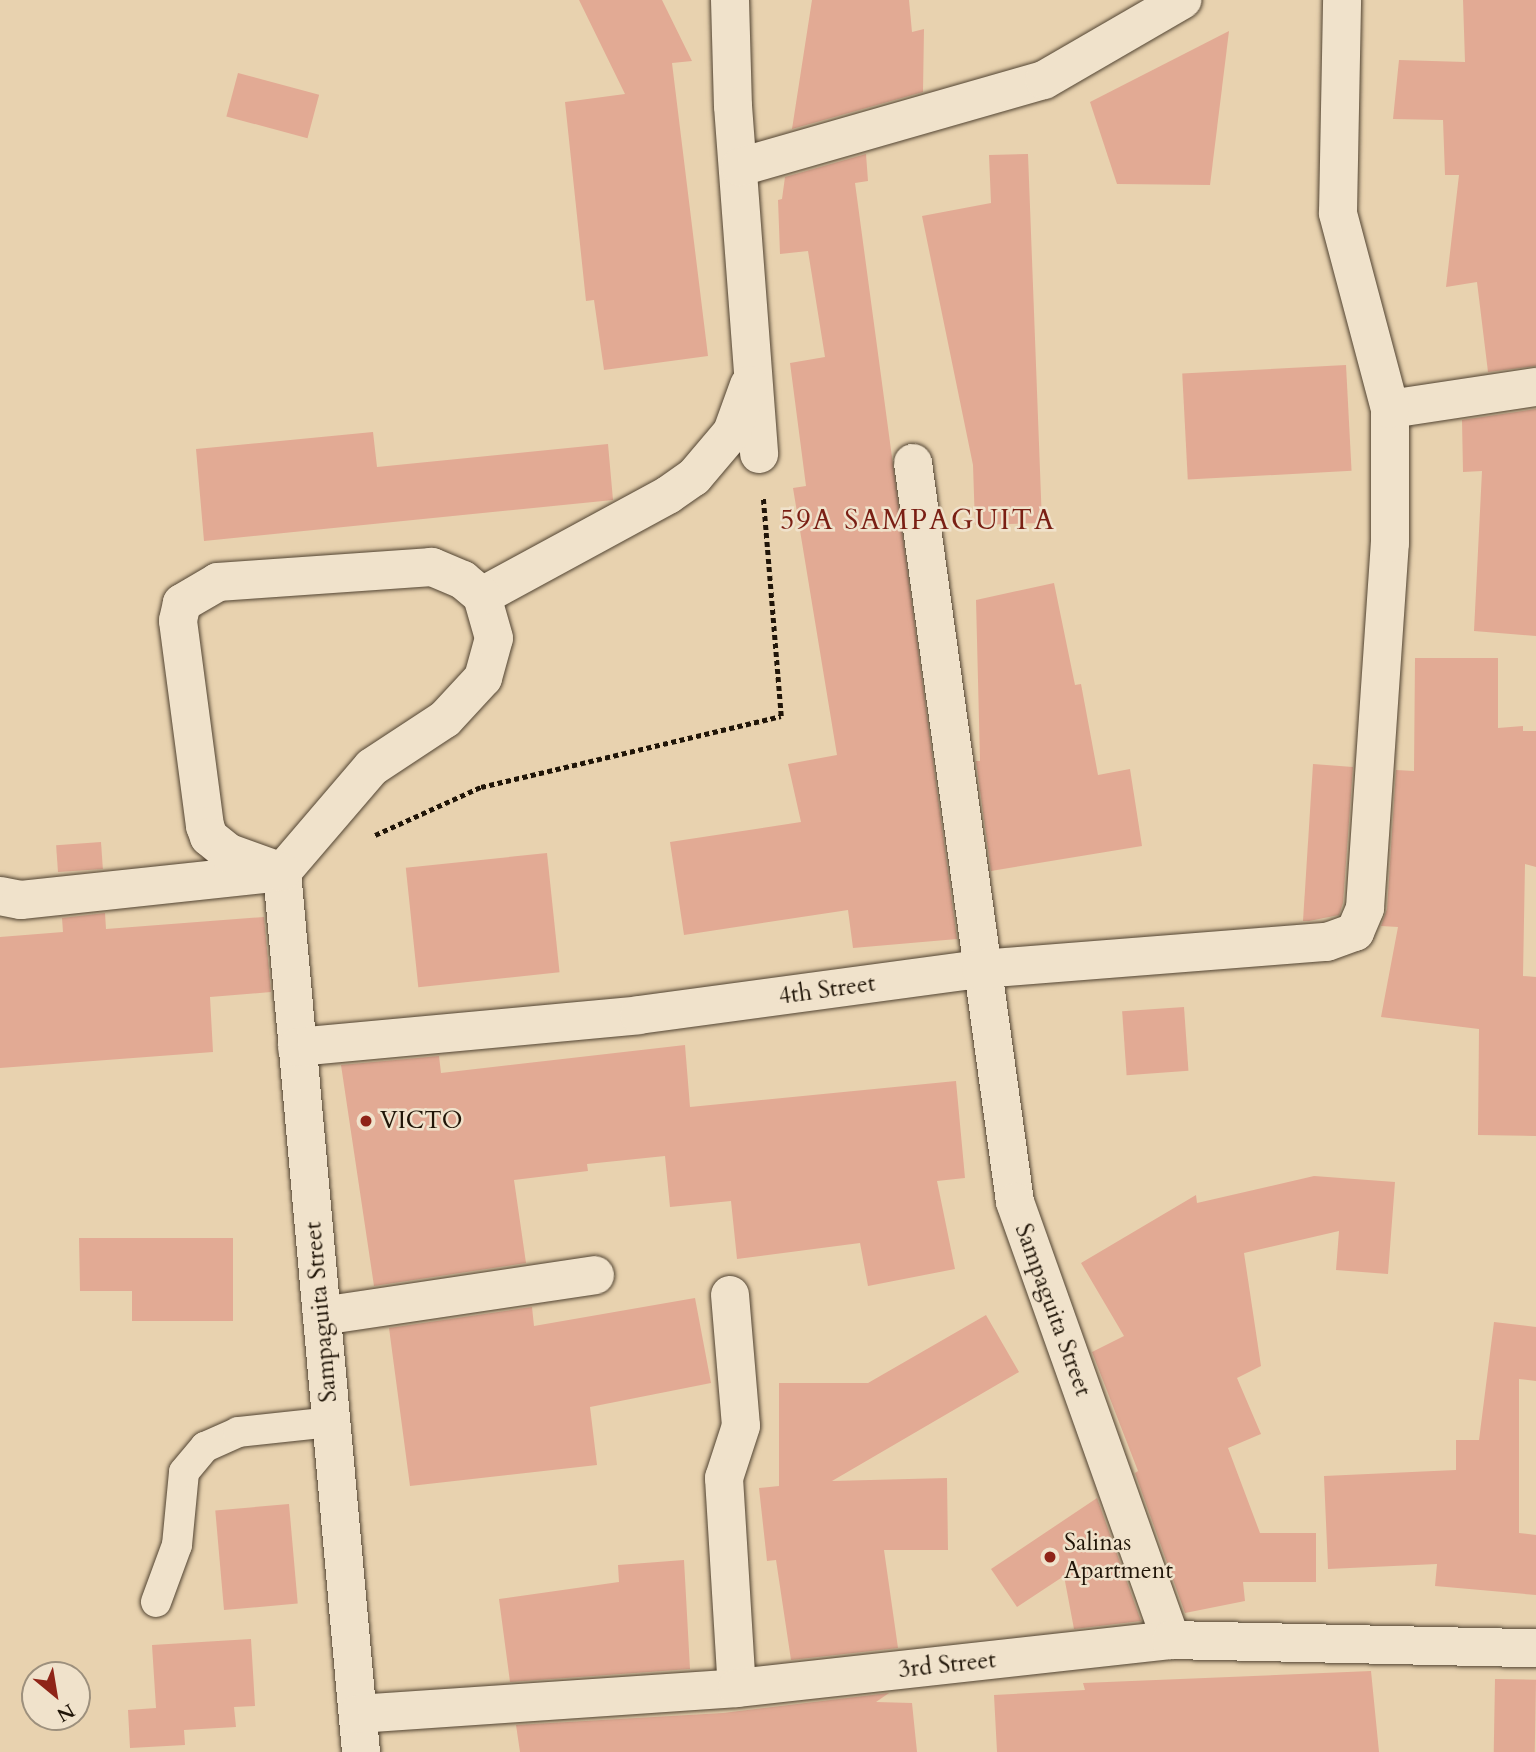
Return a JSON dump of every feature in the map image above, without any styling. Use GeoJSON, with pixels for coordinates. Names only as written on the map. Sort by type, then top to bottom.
{"type":"FeatureCollection","features":[{"type":"Feature","properties":{"kind":"street"},"geometry":{"type":"LineString","coordinates":[[730,0],[733,106],[740,167],[759,454]]}},
{"type":"Feature","properties":{"kind":"street"},"geometry":{"type":"LineString","coordinates":[[740,167],[1044,80],[1182,0]]}},
{"type":"Feature","properties":{"kind":"street"},"geometry":{"type":"LineString","coordinates":[[1342,0],[1338,213],[1391,409],[1536,387]]}},
{"type":"Feature","properties":{"kind":"street"},"geometry":{"type":"LineString","coordinates":[[482,596],[668,495],[694,477],[732,432],[753,373]]}},
{"type":"Feature","properties":{"kind":"street","name":"4th Street"},"geometry":{"type":"LineString","coordinates":[[297,1047],[639,1015],[981,969],[1327,942],[1355,932],[1365,908],[1390,557],[1391,409]]}},
{"type":"Feature","properties":{"kind":"street","name":"Sampaguita Street"},"geometry":{"type":"LineString","coordinates":[[913,463],[1015,1202],[1171,1640]]}},
{"type":"Feature","properties":{"kind":"street"},"geometry":{"type":"LineString","coordinates":[[0,896],[20,900],[282,872],[372,767],[445,719],[483,678],[494,638],[482,596],[463,580],[432,567],[218,582],[197,590],[182,603],[178,621],[205,826],[209,837],[229,853],[282,872]]}},
{"type":"Feature","properties":{"kind":"street"},"geometry":{"type":"LineString","coordinates":[[146,887],[185,862],[205,826]]}},
{"type":"Feature","properties":{"kind":"street","name":"Sampaguita Street"},"geometry":{"type":"LineString","coordinates":[[282,872],[361,1752]]}},
{"type":"Feature","properties":{"kind":"street"},"geometry":{"type":"LineString","coordinates":[[321,1316],[595,1275]]}},
{"type":"Feature","properties":{"kind":"street"},"geometry":{"type":"LineString","coordinates":[[730,1295],[741,1426],[724,1478],[737,1688]]}},
{"type":"Feature","properties":{"kind":"street","name":"3rd Street"},"geometry":{"type":"LineString","coordinates":[[358,1714],[737,1688],[1171,1640],[1536,1648]]}},
{"type":"Feature","properties":{"kind":"lane"},"geometry":{"type":"LineString","coordinates":[[156,1602],[177,1545],[184,1472],[205,1447],[237,1432],[331,1422]]}},
{"type":"Feature","properties":{"kind":"path"},"geometry":{"type":"LineString","coordinates":[[368,838],[481,787],[782,716],[759,454]]}},
{"type":"Feature","properties":{"kind":"building"},"geometry":{"type":"Polygon","coordinates":[[[579,0],[662,0],[692,61],[672,63],[708,356],[604,370],[594,300],[586,301],[565,102],[625,94],[579,0]]]}},
{"type":"Feature","properties":{"kind":"building"},"geometry":{"type":"Polygon","coordinates":[[[812,0],[909,0],[912,32],[924,29],[923,92],[792,129],[812,0]]]}},
{"type":"Feature","properties":{"kind":"building"},"geometry":{"type":"Polygon","coordinates":[[[1463,0],[1536,0],[1536,366],[1488,372],[1477,282],[1446,287],[1459,175],[1445,175],[1443,120],[1393,119],[1399,60],[1465,62],[1463,0]]]}},
{"type":"Feature","properties":{"kind":"building"},"geometry":{"type":"Polygon","coordinates":[[[1229,31],[1210,185],[1117,184],[1090,102],[1229,31]]]}},
{"type":"Feature","properties":{"kind":"building"},"geometry":{"type":"Polygon","coordinates":[[[238,73],[319,95],[307,138],[226,116],[238,73]]]}},
{"type":"Feature","properties":{"kind":"building"},"geometry":{"type":"Polygon","coordinates":[[[866,154],[868,181],[855,183],[957,939],[853,948],[848,910],[684,935],[670,842],[801,822],[788,764],[837,755],[793,488],[806,486],[790,363],[825,357],[808,251],[780,254],[778,200],[782,199],[785,177],[866,154]]]}},
{"type":"Feature","properties":{"kind":"building"},"geometry":{"type":"Polygon","coordinates":[[[1028,154],[1042,523],[975,525],[973,465],[922,216],[991,203],[989,155],[1028,154]]]}},
{"type":"Feature","properties":{"kind":"building"},"geometry":{"type":"Polygon","coordinates":[[[1346,365],[1352,471],[1188,479],[1182,374],[1346,365]]]}},
{"type":"Feature","properties":{"kind":"building"},"geometry":{"type":"Polygon","coordinates":[[[1536,409],[1536,636],[1474,631],[1482,471],[1463,472],[1462,420],[1536,409]]]}},
{"type":"Feature","properties":{"kind":"building"},"geometry":{"type":"Polygon","coordinates":[[[373,432],[377,467],[608,444],[613,500],[204,541],[196,449],[373,432]]]}},
{"type":"Feature","properties":{"kind":"building"},"geometry":{"type":"Polygon","coordinates":[[[1054,583],[1075,685],[1081,684],[1098,775],[1130,769],[1142,846],[991,871],[976,761],[980,761],[976,600],[1054,583]]]}},
{"type":"Feature","properties":{"kind":"building"},"geometry":{"type":"Polygon","coordinates":[[[1415,658],[1498,658],[1498,728],[1523,726],[1523,731],[1536,731],[1536,867],[1525,864],[1523,976],[1536,977],[1536,1136],[1478,1135],[1479,1029],[1381,1017],[1398,927],[1381,926],[1387,909],[1396,770],[1414,771],[1415,658]]]}},
{"type":"Feature","properties":{"kind":"building"},"geometry":{"type":"Polygon","coordinates":[[[1313,764],[1353,767],[1343,903],[1339,915],[1303,921],[1313,764]]]}},
{"type":"Feature","properties":{"kind":"building"},"geometry":{"type":"Polygon","coordinates":[[[101,842],[103,869],[58,872],[56,845],[101,842]]]}},
{"type":"Feature","properties":{"kind":"building"},"geometry":{"type":"Polygon","coordinates":[[[547,853],[560,972],[418,987],[406,868],[547,853]]]}},
{"type":"Feature","properties":{"kind":"building"},"geometry":{"type":"Polygon","coordinates":[[[105,913],[106,929],[264,917],[271,992],[210,997],[213,1052],[0,1068],[0,937],[63,932],[62,918],[105,913]]]}},
{"type":"Feature","properties":{"kind":"building"},"geometry":{"type":"Polygon","coordinates":[[[1184,1007],[1188,1071],[1127,1075],[1122,1011],[1184,1007]]]}},
{"type":"Feature","properties":{"kind":"building"},"geometry":{"type":"Polygon","coordinates":[[[685,1045],[690,1107],[956,1081],[965,1178],[937,1181],[955,1269],[868,1286],[860,1243],[737,1259],[731,1201],[670,1207],[665,1156],[587,1164],[588,1171],[514,1180],[526,1263],[374,1286],[341,1065],[439,1056],[441,1073],[685,1045]]]}},
{"type":"Feature","properties":{"kind":"building"},"geometry":{"type":"Polygon","coordinates":[[[1314,1176],[1395,1182],[1388,1274],[1336,1270],[1339,1231],[1244,1253],[1261,1366],[1237,1378],[1261,1434],[1228,1448],[1260,1533],[1316,1533],[1316,1582],[1243,1582],[1245,1601],[1185,1613],[1135,1473],[1138,1471],[1092,1352],[1124,1336],[1081,1263],[1196,1195],[1197,1203],[1314,1176]]]}},
{"type":"Feature","properties":{"kind":"building"},"geometry":{"type":"Polygon","coordinates":[[[79,1238],[233,1238],[233,1321],[132,1321],[132,1291],[80,1291],[79,1238]]]}},
{"type":"Feature","properties":{"kind":"building"},"geometry":{"type":"Polygon","coordinates":[[[695,1298],[711,1383],[590,1407],[597,1465],[410,1486],[389,1328],[532,1307],[534,1326],[695,1298]]]}},
{"type":"Feature","properties":{"kind":"building"},"geometry":{"type":"Polygon","coordinates":[[[986,1315],[1019,1372],[832,1481],[947,1478],[948,1550],[884,1550],[898,1648],[791,1660],[776,1560],[767,1561],[759,1488],[779,1486],[779,1383],[868,1383],[986,1315]]]}},
{"type":"Feature","properties":{"kind":"building"},"geometry":{"type":"Polygon","coordinates":[[[1494,1322],[1536,1327],[1536,1381],[1519,1379],[1519,1533],[1536,1535],[1536,1595],[1435,1586],[1437,1564],[1328,1569],[1324,1476],[1456,1470],[1456,1440],[1479,1440],[1494,1322]]]}},
{"type":"Feature","properties":{"kind":"building"},"geometry":{"type":"Polygon","coordinates":[[[1097,1498],[1141,1621],[1074,1629],[1064,1576],[1017,1607],[991,1569],[1097,1498]]]}},
{"type":"Feature","properties":{"kind":"building"},"geometry":{"type":"Polygon","coordinates":[[[289,1504],[298,1604],[224,1610],[215,1510],[289,1504]]]}},
{"type":"Feature","properties":{"kind":"building"},"geometry":{"type":"Polygon","coordinates":[[[684,1560],[690,1669],[510,1682],[499,1599],[619,1582],[618,1565],[684,1560]]]}},
{"type":"Feature","properties":{"kind":"building"},"geometry":{"type":"Polygon","coordinates":[[[251,1639],[255,1706],[234,1707],[236,1727],[184,1730],[185,1745],[130,1748],[128,1710],[156,1708],[152,1645],[251,1639]]]}},
{"type":"Feature","properties":{"kind":"building"},"geometry":{"type":"Polygon","coordinates":[[[1371,1671],[1379,1752],[997,1752],[994,1695],[1085,1690],[1083,1683],[1371,1671]]]}},
{"type":"Feature","properties":{"kind":"building"},"geometry":{"type":"Polygon","coordinates":[[[1495,1679],[1536,1680],[1535,1752],[1494,1752],[1495,1679]]]}},
{"type":"Feature","properties":{"kind":"building"},"geometry":{"type":"Polygon","coordinates":[[[889,1693],[876,1702],[912,1703],[917,1752],[520,1752],[516,1725],[723,1713],[889,1693]]]}},
{"type":"Feature","properties":{"kind":"place","name":"VICTO"},"geometry":{"type":"Point","coordinates":[366,1121]}},
{"type":"Feature","properties":{"kind":"place","name":"Salinas Apartment"},"geometry":{"type":"Point","coordinates":[1050,1557]}},
{"type":"Feature","properties":{"kind":"district","name":"59A SAMPAGUITA"},"geometry":{"type":"Point","coordinates":[918,520]}}]}
